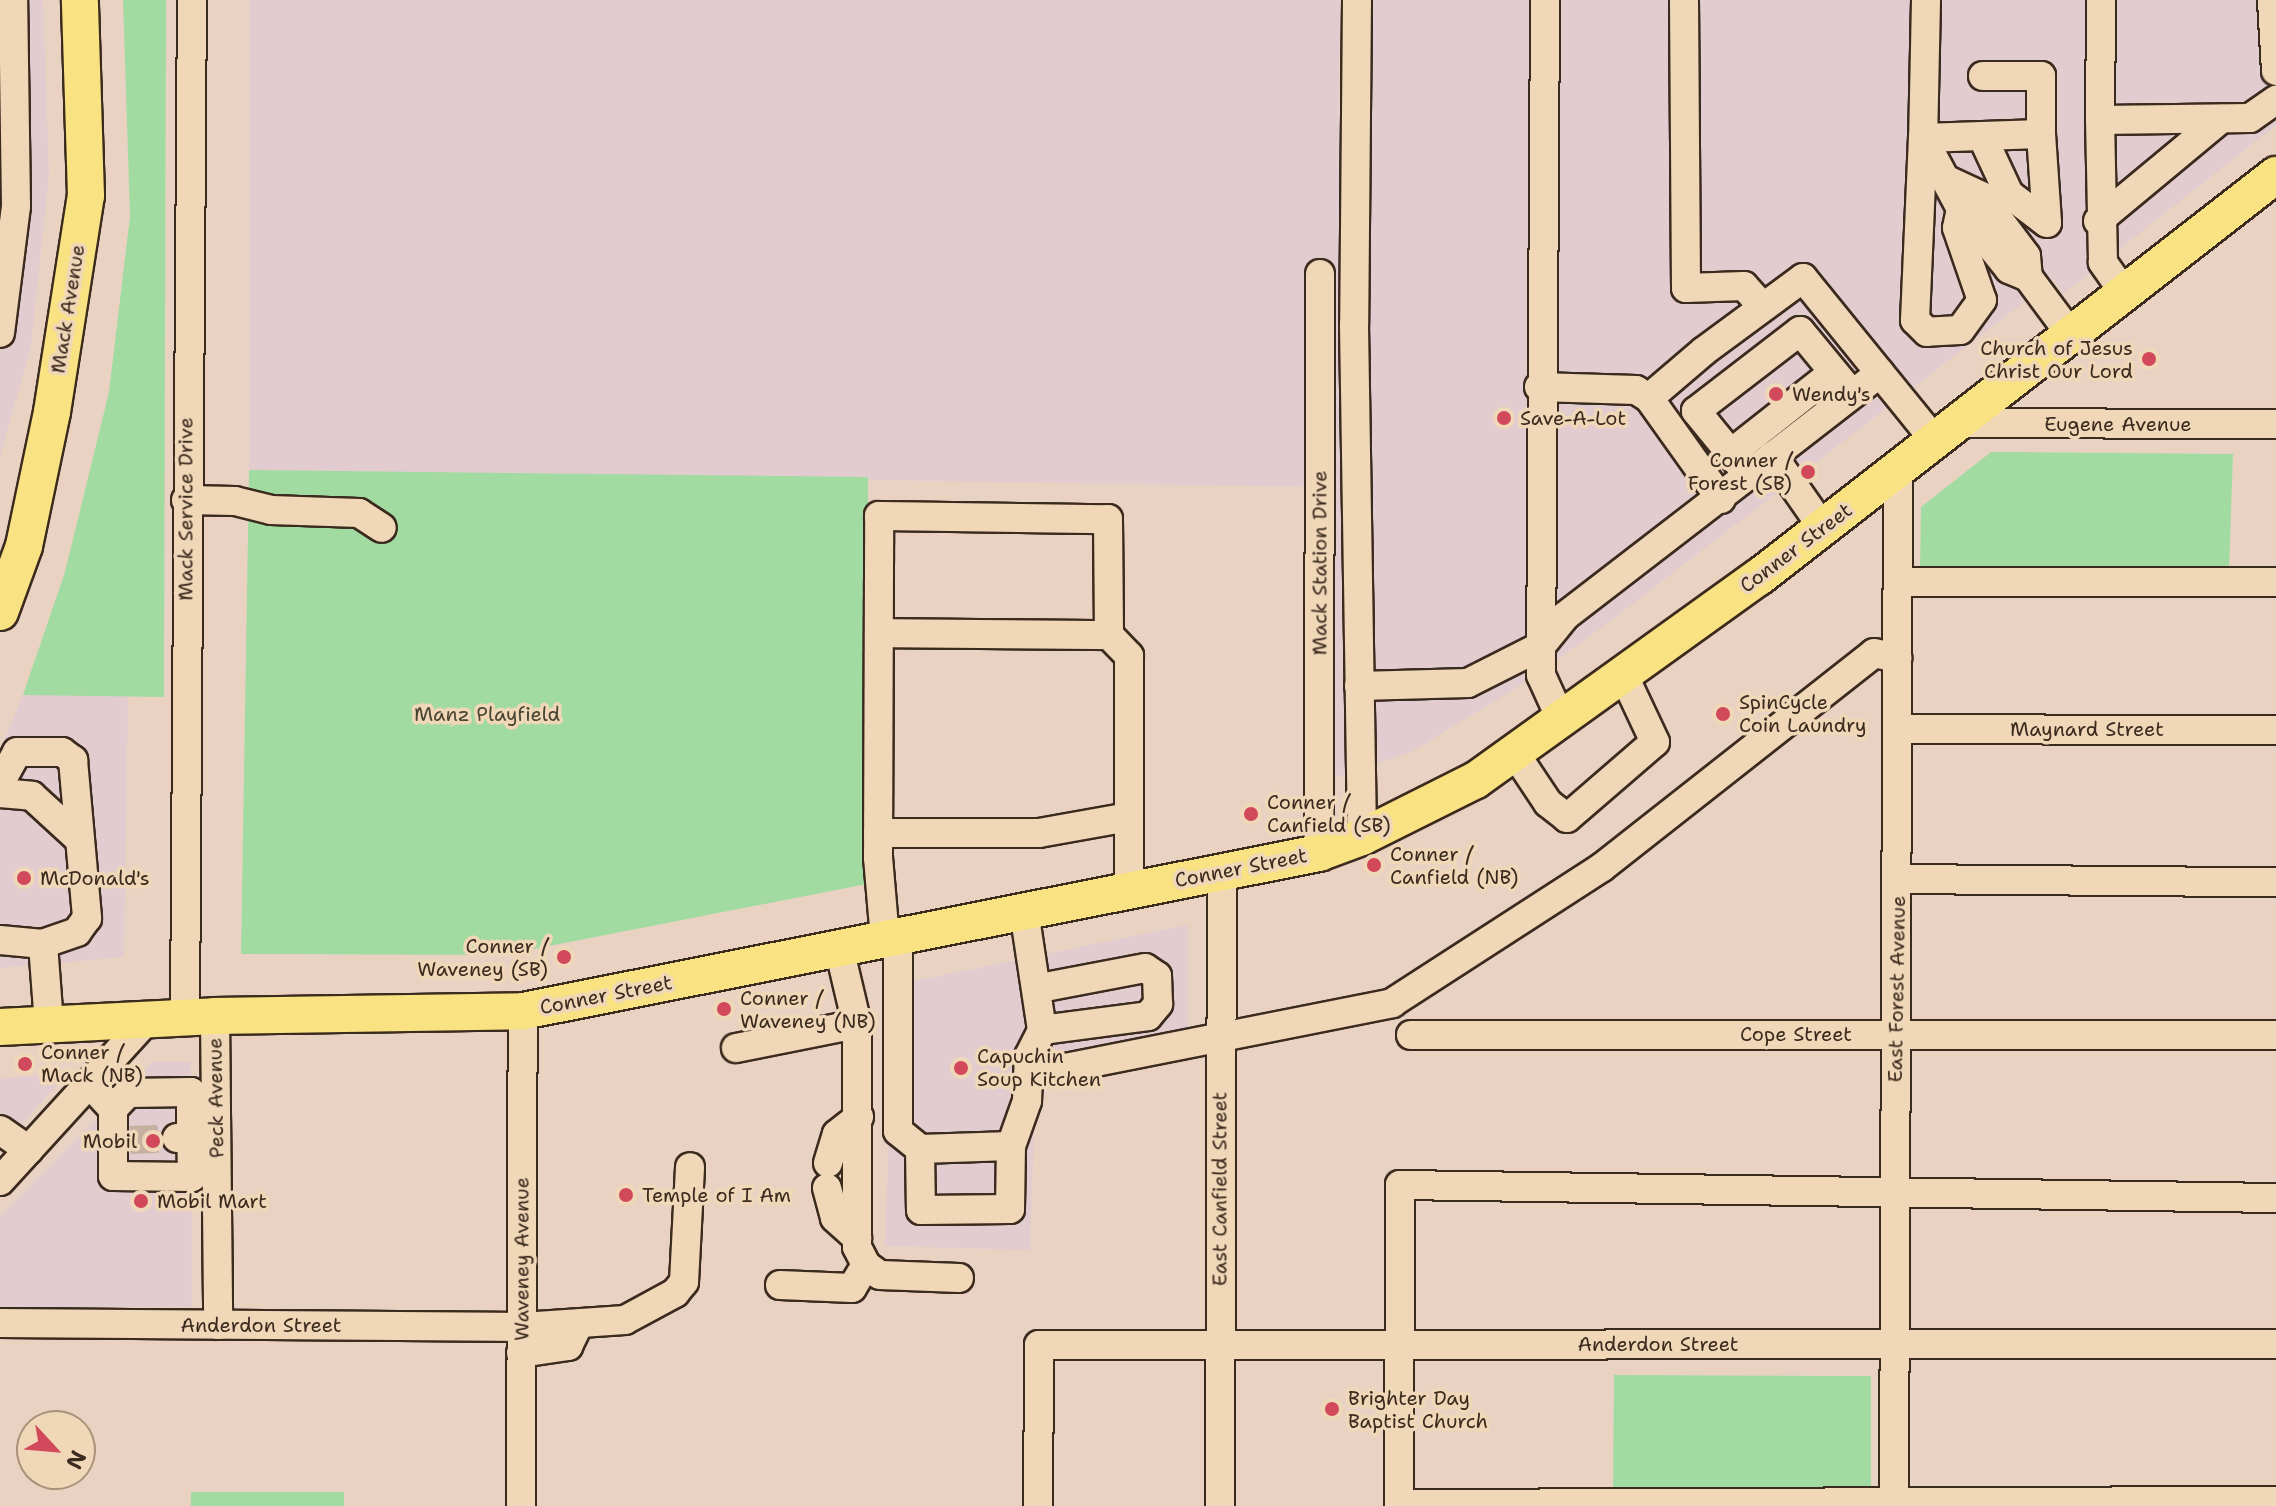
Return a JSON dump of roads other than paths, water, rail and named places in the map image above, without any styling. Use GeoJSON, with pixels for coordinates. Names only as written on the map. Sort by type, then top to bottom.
{"type":"FeatureCollection","features":[{"type":"Feature","properties":{"kind":"main road","name":"Mack Avenue"},"geometry":{"type":"LineString","coordinates":[[0,612],[24,546],[49,427],[86,196],[80,0]]}},
{"type":"Feature","properties":{"kind":"main road","name":"Conner Street"},"geometry":{"type":"LineString","coordinates":[[0,1027],[200,1016],[523,1011],[1319,853],[1362,837],[1476,780],[1561,719],[1898,472],[2276,175]]}},
{"type":"Feature","properties":{"kind":"street"},"geometry":{"type":"LineString","coordinates":[[0,333],[8,206],[13,0]]}},
{"type":"Feature","properties":{"kind":"street","name":"Mack Service Drive"},"geometry":{"type":"LineString","coordinates":[[192,0],[186,500],[200,1016]]}},
{"type":"Feature","properties":{"kind":"street"},"geometry":{"type":"LineString","coordinates":[[1357,0],[1354,325],[1362,837]]}},
{"type":"Feature","properties":{"kind":"street"},"geometry":{"type":"LineString","coordinates":[[1545,0],[1539,387],[1541,675],[1561,719]]}},
{"type":"Feature","properties":{"kind":"street"},"geometry":{"type":"LineString","coordinates":[[1684,0],[1686,288],[1744,286],[1763,307]]}},
{"type":"Feature","properties":{"kind":"street"},"geometry":{"type":"LineString","coordinates":[[1926,0],[1915,320],[1927,332],[1960,330],[1982,300],[1957,228],[1961,209]]}},
{"type":"Feature","properties":{"kind":"street"},"geometry":{"type":"LineString","coordinates":[[2101,0],[2098,221],[2103,262],[2125,294]]}},
{"type":"Feature","properties":{"kind":"street"},"geometry":{"type":"LineString","coordinates":[[2273,11],[2276,71]]}},
{"type":"Feature","properties":{"kind":"street"},"geometry":{"type":"LineString","coordinates":[[1982,136],[2009,194],[2047,223],[2041,76],[1983,76]]}},
{"type":"Feature","properties":{"kind":"street"},"geometry":{"type":"LineString","coordinates":[[2100,120],[2250,118],[2276,100]]}},
{"type":"Feature","properties":{"kind":"street"},"geometry":{"type":"LineString","coordinates":[[2098,221],[2221,119]]}},
{"type":"Feature","properties":{"kind":"street"},"geometry":{"type":"LineString","coordinates":[[1923,138],[2041,134]]}},
{"type":"Feature","properties":{"kind":"street"},"geometry":{"type":"LineString","coordinates":[[1923,138],[1961,209],[2009,269],[2028,277],[2071,335]]}},
{"type":"Feature","properties":{"kind":"street"},"geometry":{"type":"LineString","coordinates":[[1947,180],[1981,196],[2026,256],[2028,277]]}},
{"type":"Feature","properties":{"kind":"street","name":"Mack Station Drive"},"geometry":{"type":"LineString","coordinates":[[1319,853],[1320,274]]}},
{"type":"Feature","properties":{"kind":"street"},"geometry":{"type":"LineString","coordinates":[[1649,398],[1803,278],[1880,373],[1948,432]]}},
{"type":"Feature","properties":{"kind":"street"},"geometry":{"type":"LineString","coordinates":[[1749,476],[1696,411],[1800,331],[1852,394]]}},
{"type":"Feature","properties":{"kind":"street"},"geometry":{"type":"LineString","coordinates":[[1730,454],[1834,372]]}},
{"type":"Feature","properties":{"kind":"street"},"geometry":{"type":"LineString","coordinates":[[1359,686],[1468,683],[1541,646],[1565,616],[1721,499],[1880,373]]}},
{"type":"Feature","properties":{"kind":"street"},"geometry":{"type":"LineString","coordinates":[[1539,387],[1636,390],[1649,398],[1721,499]]}},
{"type":"Feature","properties":{"kind":"street","name":"Eugene Avenue"},"geometry":{"type":"LineString","coordinates":[[1948,432],[2276,424]]}},
{"type":"Feature","properties":{"kind":"street"},"geometry":{"type":"LineString","coordinates":[[1773,456],[1823,528]]}},
{"type":"Feature","properties":{"kind":"street","name":"East Forest Avenue"},"geometry":{"type":"LineString","coordinates":[[1894,1505],[1898,472]]}},
{"type":"Feature","properties":{"kind":"street"},"geometry":{"type":"LineString","coordinates":[[186,500],[359,513],[382,528]]}},
{"type":"Feature","properties":{"kind":"street"},"geometry":{"type":"LineString","coordinates":[[1011,1146],[920,1149],[898,1131],[892,938],[878,833],[879,516],[1108,519],[1109,635],[1129,656],[1129,891]]}},
{"type":"Feature","properties":{"kind":"street"},"geometry":{"type":"LineString","coordinates":[[1898,582],[2276,582]]}},
{"type":"Feature","properties":{"kind":"street"},"geometry":{"type":"LineString","coordinates":[[879,633],[1109,635]]}},
{"type":"Feature","properties":{"kind":"street"},"geometry":{"type":"LineString","coordinates":[[1045,1072],[1392,1003],[1601,868],[1874,653],[1897,658]]}},
{"type":"Feature","properties":{"kind":"street"},"geometry":{"type":"LineString","coordinates":[[1514,752],[1548,803],[1567,818],[1655,742],[1623,674]]}},
{"type":"Feature","properties":{"kind":"street","name":"Maynard Street"},"geometry":{"type":"LineString","coordinates":[[1897,729],[2276,730]]}},
{"type":"Feature","properties":{"kind":"street"},"geometry":{"type":"LineString","coordinates":[[0,783],[17,752],[62,752],[73,760],[87,918],[77,932],[43,944],[0,940]]}},
{"type":"Feature","properties":{"kind":"street"},"geometry":{"type":"LineString","coordinates":[[0,793],[32,796],[80,840]]}},
{"type":"Feature","properties":{"kind":"street"},"geometry":{"type":"LineString","coordinates":[[878,833],[1039,833],[1129,817]]}},
{"type":"Feature","properties":{"kind":"street","name":"East Canfield Street"},"geometry":{"type":"LineString","coordinates":[[1220,1506],[1222,872]]}},
{"type":"Feature","properties":{"kind":"street"},"geometry":{"type":"LineString","coordinates":[[1898,879],[2276,882]]}},
{"type":"Feature","properties":{"kind":"street"},"geometry":{"type":"LineString","coordinates":[[920,1149],[921,1210],[1010,1209],[1011,1146],[1027,1101],[1029,1056],[1042,1030],[1040,988],[1024,911]]}},
{"type":"Feature","properties":{"kind":"street"},"geometry":{"type":"LineString","coordinates":[[43,944],[49,1024]]}},
{"type":"Feature","properties":{"kind":"street"},"geometry":{"type":"LineString","coordinates":[[780,1285],[852,1288],[861,1252],[857,1024],[839,948]]}},
{"type":"Feature","properties":{"kind":"street"},"geometry":{"type":"LineString","coordinates":[[1040,988],[1145,968],[1157,976],[1158,1004],[1148,1016],[1042,1030]]}},
{"type":"Feature","properties":{"kind":"street","name":"Waveney Avenue"},"geometry":{"type":"LineString","coordinates":[[521,1506],[523,1011]]}},
{"type":"Feature","properties":{"kind":"street","name":"Peck Avenue"},"geometry":{"type":"LineString","coordinates":[[200,1016],[195,1138],[218,1325]]}},
{"type":"Feature","properties":{"kind":"street"},"geometry":{"type":"LineString","coordinates":[[0,1181],[147,1020]]}},
{"type":"Feature","properties":{"kind":"street"},"geometry":{"type":"LineString","coordinates":[[736,1048],[857,1024]]}},
{"type":"Feature","properties":{"kind":"street","name":"Cope Street"},"geometry":{"type":"LineString","coordinates":[[1411,1035],[2276,1035]]}},
{"type":"Feature","properties":{"kind":"street"},"geometry":{"type":"LineString","coordinates":[[89,1084],[113,1109],[121,1140],[113,1176],[192,1177],[195,1138],[191,1092],[128,1093],[113,1109]]}},
{"type":"Feature","properties":{"kind":"street"},"geometry":{"type":"LineString","coordinates":[[859,1117],[837,1134],[827,1176],[835,1218],[880,1275],[959,1278]]}},
{"type":"Feature","properties":{"kind":"street"},"geometry":{"type":"LineString","coordinates":[[0,1130],[29,1150]]}},
{"type":"Feature","properties":{"kind":"street","name":"Anderdon Street"},"geometry":{"type":"LineString","coordinates":[[0,1323],[218,1325],[522,1340],[579,1323],[625,1320],[675,1293],[684,1282],[690,1167]]}},
{"type":"Feature","properties":{"kind":"street"},"geometry":{"type":"LineString","coordinates":[[2276,1198],[1400,1185],[1399,1505],[2276,1501]]}},
{"type":"Feature","properties":{"kind":"street","name":"Anderdon Street"},"geometry":{"type":"LineString","coordinates":[[1038,1506],[1039,1345],[2276,1344]]}},
{"type":"Feature","properties":{"kind":"tunnel"},"geometry":{"type":"LineString","coordinates":[[130,1140],[177,1138]]}},
{"type":"Feature","properties":{"kind":"place","name":"Church of Jesus Christ Our Lord"},"geometry":{"type":"Point","coordinates":[2149,359]}},
{"type":"Feature","properties":{"kind":"place","name":"Wendy's"},"geometry":{"type":"Point","coordinates":[1776,394]}},
{"type":"Feature","properties":{"kind":"place","name":"Save-A-Lot"},"geometry":{"type":"Point","coordinates":[1504,418]}},
{"type":"Feature","properties":{"kind":"place","name":"Conner / Forest (SB)"},"geometry":{"type":"Point","coordinates":[1808,472]}},
{"type":"Feature","properties":{"kind":"place","name":"SpinCycle Coin Laundry"},"geometry":{"type":"Point","coordinates":[1723,714]}},
{"type":"Feature","properties":{"kind":"place","name":"Conner / Canfield (SB)"},"geometry":{"type":"Point","coordinates":[1251,814]}},
{"type":"Feature","properties":{"kind":"place","name":"Conner / Canfield (NB)"},"geometry":{"type":"Point","coordinates":[1374,865]}},
{"type":"Feature","properties":{"kind":"place","name":"McDonald's"},"geometry":{"type":"Point","coordinates":[24,878]}},
{"type":"Feature","properties":{"kind":"place","name":"Conner / Waveney (SB)"},"geometry":{"type":"Point","coordinates":[564,957]}},
{"type":"Feature","properties":{"kind":"place","name":"Conner / Waveney (NB)"},"geometry":{"type":"Point","coordinates":[724,1009]}},
{"type":"Feature","properties":{"kind":"place","name":"Conner / Mack (NB)"},"geometry":{"type":"Point","coordinates":[25,1064]}},
{"type":"Feature","properties":{"kind":"place","name":"Capuchin Soup Kitchen"},"geometry":{"type":"Point","coordinates":[961,1068]}},
{"type":"Feature","properties":{"kind":"place","name":"Mobil"},"geometry":{"type":"Point","coordinates":[153,1141]}},
{"type":"Feature","properties":{"kind":"place","name":"Temple of I Am"},"geometry":{"type":"Point","coordinates":[626,1195]}},
{"type":"Feature","properties":{"kind":"place","name":"Mobil Mart"},"geometry":{"type":"Point","coordinates":[141,1201]}},
{"type":"Feature","properties":{"kind":"place","name":"Brighter Day Baptist Church"},"geometry":{"type":"Point","coordinates":[1332,1409]}},
{"type":"Feature","properties":{"kind":"park label","name":"Manz Playfield"},"geometry":{"type":"Point","coordinates":[487,714]}}]}
